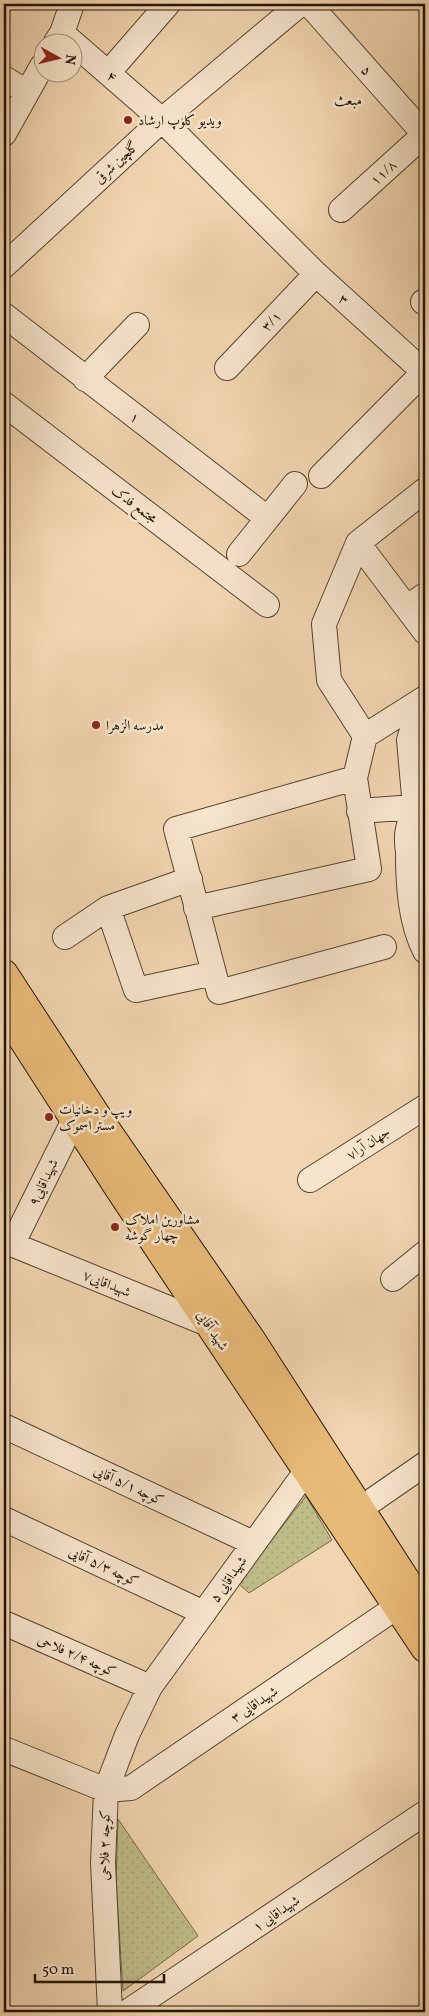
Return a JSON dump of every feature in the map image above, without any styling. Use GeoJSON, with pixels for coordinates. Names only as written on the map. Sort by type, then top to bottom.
{"type":"FeatureCollection","features":[{"type":"Feature","properties":{"kind":"main road","name":"شهید آقایی"},"geometry":{"type":"LineString","coordinates":[[5,980],[252,1341],[425,1610]]}},
{"type":"Feature","properties":{"kind":"main road","name":"شهید آقایی"},"geometry":{"type":"LineString","coordinates":[[4,1010],[74,1120],[425,1648]]}},
{"type":"Feature","properties":{"kind":"street"},"geometry":{"type":"LineString","coordinates":[[61,32],[72,4]]}},
{"type":"Feature","properties":{"kind":"street"},"geometry":{"type":"LineString","coordinates":[[108,73],[168,4]]}},
{"type":"Feature","properties":{"kind":"street","name":"گلچین شرقی"},"geometry":{"type":"LineString","coordinates":[[4,266],[162,120],[300,4]]}},
{"type":"Feature","properties":{"kind":"street","name":"۵"},"geometry":{"type":"LineString","coordinates":[[309,4],[425,135]]}},
{"type":"Feature","properties":{"kind":"street","name":"۴"},"geometry":{"type":"LineString","coordinates":[[82,54],[108,73],[162,120]]}},
{"type":"Feature","properties":{"kind":"street"},"geometry":{"type":"LineString","coordinates":[[4,78],[27,92]]}},
{"type":"Feature","properties":{"kind":"street"},"geometry":{"type":"LineString","coordinates":[[4,134],[33,82]]}},
{"type":"Feature","properties":{"kind":"street","name":"۳"},"geometry":{"type":"LineString","coordinates":[[162,120],[316,274],[424,372],[321,476]]}},
{"type":"Feature","properties":{"kind":"street","name":"۱۱/۸"},"geometry":{"type":"LineString","coordinates":[[341,210],[425,135]]}},
{"type":"Feature","properties":{"kind":"street","name":"۳/۱"},"geometry":{"type":"LineString","coordinates":[[227,368],[316,274]]}},
{"type":"Feature","properties":{"kind":"street","name":"۱"},"geometry":{"type":"LineString","coordinates":[[4,315],[267,518]]}},
{"type":"Feature","properties":{"kind":"street"},"geometry":{"type":"LineString","coordinates":[[85,379],[136,325]]}},
{"type":"Feature","properties":{"kind":"street","name":"مجتمع فدک"},"geometry":{"type":"LineString","coordinates":[[4,404],[267,605]]}},
{"type":"Feature","properties":{"kind":"street"},"geometry":{"type":"LineString","coordinates":[[239,554],[295,484]]}},
{"type":"Feature","properties":{"kind":"street"},"geometry":{"type":"LineString","coordinates":[[196,908],[369,869],[359,811],[356,778],[365,736],[329,680],[324,624],[358,543],[425,490]]}},
{"type":"Feature","properties":{"kind":"street"},"geometry":{"type":"LineString","coordinates":[[358,543],[416,601],[425,632]]}},
{"type":"Feature","properties":{"kind":"street"},"geometry":{"type":"LineString","coordinates":[[365,736],[425,698]]}},
{"type":"Feature","properties":{"kind":"street"},"geometry":{"type":"LineString","coordinates":[[425,724],[411,733],[409,740],[420,801],[407,830],[408,875],[412,910],[420,942],[425,951]]}},
{"type":"Feature","properties":{"kind":"street"},"geometry":{"type":"LineString","coordinates":[[356,778],[176,829],[218,992],[384,947]]}},
{"type":"Feature","properties":{"kind":"street"},"geometry":{"type":"LineString","coordinates":[[359,811],[420,801]]}},
{"type":"Feature","properties":{"kind":"street"},"geometry":{"type":"LineString","coordinates":[[65,937],[108,908],[190,880]]}},
{"type":"Feature","properties":{"kind":"street"},"geometry":{"type":"LineString","coordinates":[[108,908],[136,990],[214,973]]}},
{"type":"Feature","properties":{"kind":"street","name":"جهان آرا۷"},"geometry":{"type":"LineString","coordinates":[[310,1180],[425,1107]]}},
{"type":"Feature","properties":{"kind":"street","name":"شهیداقایی۹"},"geometry":{"type":"LineString","coordinates":[[8,1243],[74,1120]]}},
{"type":"Feature","properties":{"kind":"street","name":"شهیداقایی۷"},"geometry":{"type":"LineString","coordinates":[[8,1243],[210,1325]]}},
{"type":"Feature","properties":{"kind":"street"},"geometry":{"type":"LineString","coordinates":[[393,1279],[425,1253]]}},
{"type":"Feature","properties":{"kind":"street","name":"کوچه ۵/۱ آقایی"},"geometry":{"type":"LineString","coordinates":[[4,1426],[253,1543]]}},
{"type":"Feature","properties":{"kind":"street"},"geometry":{"type":"LineString","coordinates":[[360,1509],[425,1464]]}},
{"type":"Feature","properties":{"kind":"street","name":"۵ شهیداقایی"},"geometry":{"type":"LineString","coordinates":[[150,1688],[307,1470]]}},
{"type":"Feature","properties":{"kind":"street","name":"کوچه ۵/۳ آقایی"},"geometry":{"type":"LineString","coordinates":[[4,1519],[204,1613]]}},
{"type":"Feature","properties":{"kind":"street","name":"۳ شهیداقایی"},"geometry":{"type":"LineString","coordinates":[[106,1790],[131,1788],[398,1606]]}},
{"type":"Feature","properties":{"kind":"street","name":"کوچه ۲/۴ فلاحی"},"geometry":{"type":"LineString","coordinates":[[4,1622],[150,1688]]}},
{"type":"Feature","properties":{"kind":"street","name":"کوچه ۲ فلاحی"},"geometry":{"type":"LineString","coordinates":[[110,2012],[103,1862],[106,1790],[127,1735],[150,1688]]}},
{"type":"Feature","properties":{"kind":"street"},"geometry":{"type":"LineString","coordinates":[[4,1749],[106,1790]]}},
{"type":"Feature","properties":{"kind":"street","name":"۱ شهیداقایی"},"geometry":{"type":"LineString","coordinates":[[127,2012],[425,1813]]}},
{"type":"Feature","properties":{"kind":"shaded area"},"geometry":{"type":"Polygon","coordinates":[[[306,1496],[332,1540],[249,1593],[238,1583],[306,1496]]]}},
{"type":"Feature","properties":{"kind":"shaded area"},"geometry":{"type":"Polygon","coordinates":[[[118,1819],[198,1936],[123,1991],[116,1882],[118,1819]]]}},
{"type":"Feature","properties":{"kind":"place","name":"ویدیو کلوپ ارشاد"},"geometry":{"type":"Point","coordinates":[128,120]}},
{"type":"Feature","properties":{"kind":"place","name":"مدرسه الزهرا"},"geometry":{"type":"Point","coordinates":[96,725]}},
{"type":"Feature","properties":{"kind":"place","name":"ویپ و دخانیات مستر اسموک"},"geometry":{"type":"Point","coordinates":[49,1117]}},
{"type":"Feature","properties":{"kind":"place","name":"مشاورین املاک چهار گوشه"},"geometry":{"type":"Point","coordinates":[115,1227]}},
{"type":"Feature","properties":{"kind":"district","name":"مبعث"},"geometry":{"type":"Point","coordinates":[348,100]}}]}
